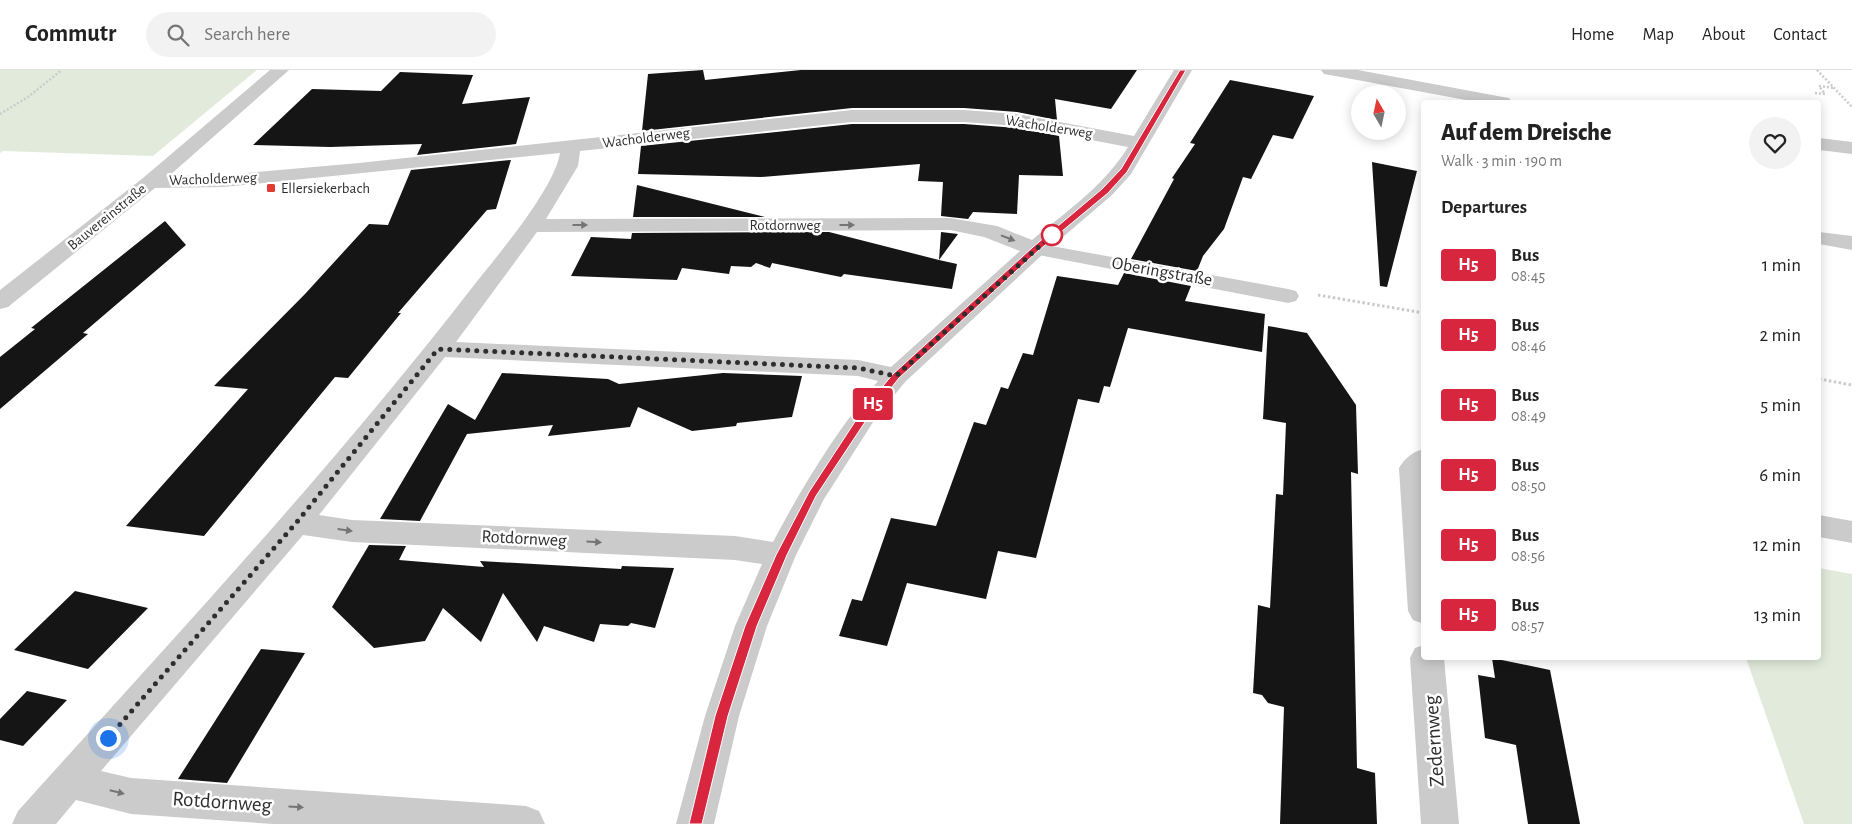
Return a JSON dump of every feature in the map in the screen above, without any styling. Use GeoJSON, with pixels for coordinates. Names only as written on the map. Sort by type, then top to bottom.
{"type":"FeatureCollection","features":[{"type":"Feature","properties":{"kind":"street","name":"Bauvereinstraße"},"geometry":{"type":"LineString","coordinates":[[0,302],[150,182],[280,70]]}},
{"type":"Feature","properties":{"kind":"street"},"geometry":{"type":"LineString","coordinates":[[696,824],[722,716],[751,626],[781,555],[812,494],[866,414],[896,376],[1035,249],[1105,191],[1124,170],[1183,70]]}},
{"type":"Feature","properties":{"kind":"street"},"geometry":{"type":"LineString","coordinates":[[1330,70],[1445,97],[1480,100]]}},
{"type":"Feature","properties":{"kind":"street","name":"Wacholderweg"},"geometry":{"type":"LineString","coordinates":[[150,182],[224,181],[852,116],[912,115],[1017,120],[1140,143]]}},
{"type":"Feature","properties":{"kind":"street"},"geometry":{"type":"LineString","coordinates":[[1821,144],[1852,148]]}},
{"type":"Feature","properties":{"kind":"street"},"geometry":{"type":"LineString","coordinates":[[31,824],[296,523],[438,349],[531,226],[568,166],[571,146]]}},
{"type":"Feature","properties":{"kind":"street","name":"Rotdornweg"},"geometry":{"type":"LineString","coordinates":[[531,226],[950,224],[988,231],[1035,249]]}},
{"type":"Feature","properties":{"kind":"street"},"geometry":{"type":"LineString","coordinates":[[1821,238],[1852,243]]}},
{"type":"Feature","properties":{"kind":"street"},"geometry":{"type":"LineString","coordinates":[[438,349],[858,368],[896,376]]}},
{"type":"Feature","properties":{"kind":"street"},"geometry":{"type":"LineString","coordinates":[[1421,461],[1413,468],[1421,572]]}},
{"type":"Feature","properties":{"kind":"street","name":"Rotdornweg"},"geometry":{"type":"LineString","coordinates":[[296,523],[352,531],[735,548],[781,555]]}},
{"type":"Feature","properties":{"kind":"street"},"geometry":{"type":"LineString","coordinates":[[1821,526],[1852,532]]}},
{"type":"Feature","properties":{"kind":"street","name":"Zedernweg"},"geometry":{"type":"LineString","coordinates":[[1427,660],[1440,824]]}},
{"type":"Feature","properties":{"kind":"street","name":"Rotdornweg"},"geometry":{"type":"LineString","coordinates":[[70,781],[131,796],[526,824]]}},
{"type":"Feature","properties":{"kind":"lane","name":"Oberingstraße"},"geometry":{"type":"LineString","coordinates":[[1035,249],[1288,296]]}},
{"type":"Feature","properties":{"kind":"path"},"geometry":{"type":"LineString","coordinates":[[0,114],[28,97],[62,70]]}},
{"type":"Feature","properties":{"kind":"path"},"geometry":{"type":"LineString","coordinates":[[1816,70],[1836,88],[1852,107]]}},
{"type":"Feature","properties":{"kind":"path"},"geometry":{"type":"LineString","coordinates":[[1815,93],[1825,94],[1819,86],[1836,88]]}},
{"type":"Feature","properties":{"kind":"path"},"geometry":{"type":"LineString","coordinates":[[1288,296],[1310,294],[1421,312]]}},
{"type":"Feature","properties":{"kind":"path"},"geometry":{"type":"LineString","coordinates":[[1821,380],[1852,385]]}},
{"type":"Feature","properties":{"kind":"green space"},"geometry":{"type":"Polygon","coordinates":[[[0,70],[257,70],[153,156],[3,151],[0,153],[0,70]]]}},
{"type":"Feature","properties":{"kind":"green space"},"geometry":{"type":"Polygon","coordinates":[[[1821,568],[1852,574],[1852,824],[1804,824],[1747,660],[1821,660],[1821,568]]]}},
{"type":"Feature","properties":{"kind":"building"},"geometry":{"type":"Polygon","coordinates":[[[703,70],[705,80],[801,70],[1137,70],[1111,109],[1055,99],[1057,120],[1017,112],[964,108],[852,108],[642,131],[648,74],[703,70]]]}},
{"type":"Feature","properties":{"kind":"building"},"geometry":{"type":"Polygon","coordinates":[[[400,72],[473,75],[462,104],[530,97],[516,144],[417,155],[422,144],[330,147],[253,145],[312,89],[381,91],[400,72]]]}},
{"type":"Feature","properties":{"kind":"building"},"geometry":{"type":"Polygon","coordinates":[[[1230,80],[1314,96],[1293,139],[1273,135],[1251,179],[1243,177],[1224,229],[1203,256],[1197,271],[1131,259],[1174,179],[1172,178],[1195,144],[1190,143],[1230,80]]]}},
{"type":"Feature","properties":{"kind":"building"},"geometry":{"type":"Polygon","coordinates":[[[852,124],[964,124],[1017,128],[1059,136],[1063,176],[1019,175],[1017,214],[973,212],[968,219],[941,216],[943,182],[918,181],[920,164],[761,177],[638,174],[641,146],[852,124]]]}},
{"type":"Feature","properties":{"kind":"building"},"geometry":{"type":"Polygon","coordinates":[[[511,160],[496,209],[487,210],[398,313],[401,313],[348,378],[335,377],[204,536],[126,526],[248,389],[214,386],[305,294],[369,224],[388,225],[411,170],[511,160]]]}},
{"type":"Feature","properties":{"kind":"building"},"geometry":{"type":"Polygon","coordinates":[[[1372,162],[1417,171],[1387,287],[1380,286],[1372,162]]]}},
{"type":"Feature","properties":{"kind":"building"},"geometry":{"type":"Polygon","coordinates":[[[637,185],[765,217],[633,217],[637,185]]]}},
{"type":"Feature","properties":{"kind":"building"},"geometry":{"type":"Polygon","coordinates":[[[165,221],[186,245],[83,333],[88,334],[0,409],[0,357],[35,329],[31,328],[165,221]]]}},
{"type":"Feature","properties":{"kind":"building"},"geometry":{"type":"Polygon","coordinates":[[[829,232],[957,264],[952,289],[844,274],[841,277],[772,263],[770,268],[756,263],[751,267],[731,266],[729,274],[682,268],[677,280],[571,276],[591,237],[631,239],[632,233],[829,232]]]}},
{"type":"Feature","properties":{"kind":"building"},"geometry":{"type":"Polygon","coordinates":[[[941,232],[958,234],[939,260],[941,232]]]}},
{"type":"Feature","properties":{"kind":"building"},"geometry":{"type":"Polygon","coordinates":[[[1124,273],[1191,286],[1185,301],[1265,314],[1262,352],[1128,328],[1110,387],[1104,386],[1099,403],[1078,399],[1036,558],[998,551],[986,599],[907,583],[887,646],[839,636],[852,599],[862,601],[891,518],[936,526],[974,422],[986,425],[1001,387],[1008,389],[1023,353],[1033,355],[1057,276],[1118,285],[1124,273]]]}},
{"type":"Feature","properties":{"kind":"building"},"geometry":{"type":"Polygon","coordinates":[[[1268,326],[1307,333],[1356,405],[1358,474],[1351,472],[1357,768],[1375,773],[1377,824],[1280,824],[1284,707],[1268,703],[1262,695],[1253,693],[1258,605],[1270,608],[1276,494],[1283,495],[1286,423],[1263,419],[1268,326]]]}},
{"type":"Feature","properties":{"kind":"building"},"geometry":{"type":"Polygon","coordinates":[[[502,373],[608,379],[619,384],[723,373],[802,376],[792,417],[737,423],[736,426],[692,431],[638,407],[630,427],[548,436],[553,425],[467,434],[420,521],[380,519],[448,404],[475,420],[502,373]]]}},
{"type":"Feature","properties":{"kind":"building"},"geometry":{"type":"Polygon","coordinates":[[[369,545],[406,546],[399,560],[484,567],[480,561],[621,569],[622,566],[674,568],[655,628],[631,623],[628,626],[600,624],[594,642],[544,626],[537,642],[503,593],[481,642],[443,608],[425,641],[374,648],[332,607],[369,545]]]}},
{"type":"Feature","properties":{"kind":"building"},"geometry":{"type":"Polygon","coordinates":[[[75,591],[148,608],[88,669],[14,650],[75,591]]]}},
{"type":"Feature","properties":{"kind":"building"},"geometry":{"type":"Polygon","coordinates":[[[261,649],[305,653],[227,783],[178,779],[261,649]]]}},
{"type":"Feature","properties":{"kind":"building"},"geometry":{"type":"Polygon","coordinates":[[[1492,660],[1502,660],[1550,670],[1580,824],[1528,824],[1516,745],[1485,738],[1478,675],[1495,678],[1492,660]]]}},
{"type":"Feature","properties":{"kind":"building"},"geometry":{"type":"Polygon","coordinates":[[[27,691],[67,700],[23,746],[0,740],[0,719],[27,691]]]}},
{"type":"Feature","properties":{"kind":"bus line","name":"H5"},"geometry":{"type":"LineString","coordinates":[[695,824],[722,716],[751,626],[781,555],[812,494],[866,414],[896,376],[1035,249],[1105,191],[1124,170],[1183,70]]}},
{"type":"Feature","properties":{"kind":"place","name":"Ellersiekerbach"},"geometry":{"type":"Point","coordinates":[271,188]}},
{"type":"Feature","properties":{"kind":"route"},"geometry":{"type":"LineString","coordinates":[[108,738],[296,523],[438,349],[858,368],[896,376],[1052,235]]}}]}
